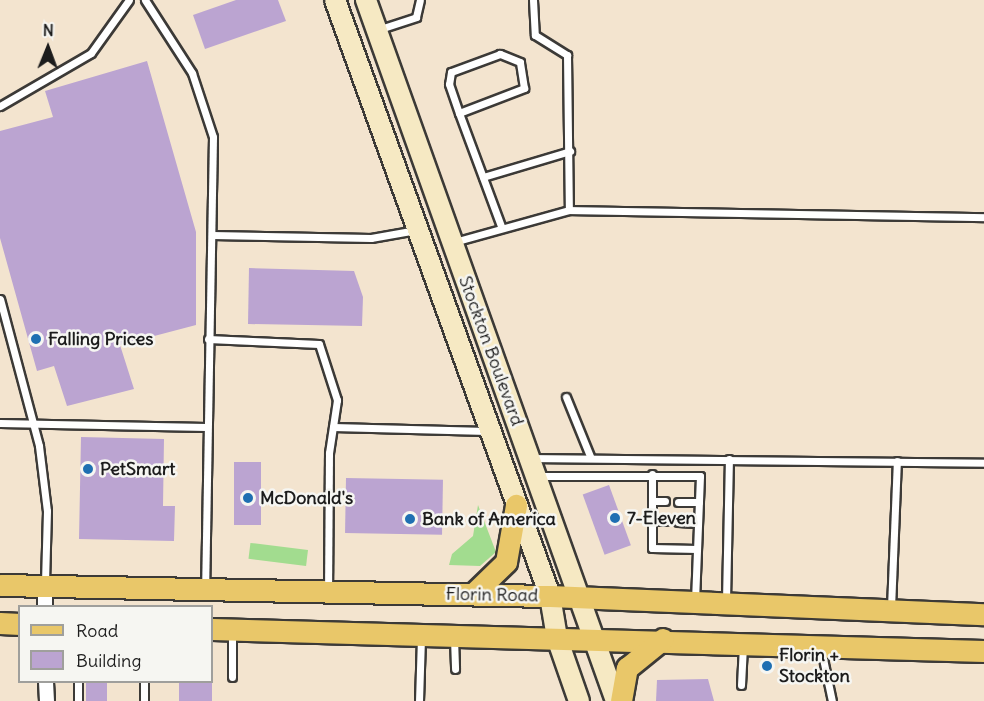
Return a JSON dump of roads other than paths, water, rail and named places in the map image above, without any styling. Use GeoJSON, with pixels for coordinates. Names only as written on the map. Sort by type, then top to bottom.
{"type":"FeatureCollection","features":[{"type":"Feature","properties":{"kind":"main road","name":"Stockton Boulevard"},"geometry":{"type":"LineString","coordinates":[[335,0],[488,431],[550,596],[556,638],[579,701]]}},
{"type":"Feature","properties":{"kind":"main road","name":"Stockton Boulevard"},"geometry":{"type":"LineString","coordinates":[[366,0],[616,701]]}},
{"type":"Feature","properties":{"kind":"main road"},"geometry":{"type":"LineString","coordinates":[[473,594],[506,562],[516,505]]}},
{"type":"Feature","properties":{"kind":"main road","name":"Florin Road"},"geometry":{"type":"LineString","coordinates":[[0,585],[45,596],[205,589],[328,591],[579,597],[984,614]]}},
{"type":"Feature","properties":{"kind":"main road"},"geometry":{"type":"LineString","coordinates":[[0,623],[18,624]]}},
{"type":"Feature","properties":{"kind":"main road"},"geometry":{"type":"LineString","coordinates":[[222,629],[556,638],[593,636],[984,651]]}},
{"type":"Feature","properties":{"kind":"main road"},"geometry":{"type":"LineString","coordinates":[[621,701],[627,668],[663,639]]}},
{"type":"Feature","properties":{"kind":"street"},"geometry":{"type":"LineString","coordinates":[[46,683],[47,701]]}},
{"type":"Feature","properties":{"kind":"lane"},"geometry":{"type":"LineString","coordinates":[[0,106],[91,53],[129,0]]}},
{"type":"Feature","properties":{"kind":"lane"},"geometry":{"type":"LineString","coordinates":[[145,0],[192,73],[213,137],[213,235],[206,427],[205,589]]}},
{"type":"Feature","properties":{"kind":"lane"},"geometry":{"type":"LineString","coordinates":[[377,30],[416,17],[420,0]]}},
{"type":"Feature","properties":{"kind":"lane"},"geometry":{"type":"LineString","coordinates":[[533,0],[535,36],[567,55],[570,210]]}},
{"type":"Feature","properties":{"kind":"lane"},"geometry":{"type":"LineString","coordinates":[[459,112],[513,95],[524,88],[525,78],[511,55],[451,72],[459,112],[501,226]]}},
{"type":"Feature","properties":{"kind":"lane"},"geometry":{"type":"LineString","coordinates":[[483,177],[570,151]]}},
{"type":"Feature","properties":{"kind":"lane"},"geometry":{"type":"LineString","coordinates":[[453,243],[501,226],[570,210],[984,217]]}},
{"type":"Feature","properties":{"kind":"lane"},"geometry":{"type":"LineString","coordinates":[[213,235],[371,238],[416,230]]}},
{"type":"Feature","properties":{"kind":"lane"},"geometry":{"type":"LineString","coordinates":[[0,299],[33,420],[47,511],[45,596]]}},
{"type":"Feature","properties":{"kind":"lane"},"geometry":{"type":"LineString","coordinates":[[208,339],[319,344],[337,400],[333,427],[328,591]]}},
{"type":"Feature","properties":{"kind":"lane"},"geometry":{"type":"LineString","coordinates":[[566,397],[590,456]]}},
{"type":"Feature","properties":{"kind":"lane"},"geometry":{"type":"LineString","coordinates":[[0,423],[33,420],[206,427]]}},
{"type":"Feature","properties":{"kind":"lane"},"geometry":{"type":"LineString","coordinates":[[333,427],[488,431]]}},
{"type":"Feature","properties":{"kind":"lane"},"geometry":{"type":"LineString","coordinates":[[533,467],[590,456],[984,463]]}},
{"type":"Feature","properties":{"kind":"lane"},"geometry":{"type":"LineString","coordinates":[[726,603],[729,459]]}},
{"type":"Feature","properties":{"kind":"lane"},"geometry":{"type":"LineString","coordinates":[[891,610],[897,461]]}},
{"type":"Feature","properties":{"kind":"lane"},"geometry":{"type":"LineString","coordinates":[[533,467],[700,476],[695,602]]}},
{"type":"Feature","properties":{"kind":"lane"},"geometry":{"type":"LineString","coordinates":[[652,474],[652,548],[697,549]]}},
{"type":"Feature","properties":{"kind":"lane"},"geometry":{"type":"LineString","coordinates":[[652,501],[665,501]]}},
{"type":"Feature","properties":{"kind":"lane"},"geometry":{"type":"LineString","coordinates":[[678,502],[699,502]]}},
{"type":"Feature","properties":{"kind":"lane"},"geometry":{"type":"LineString","coordinates":[[652,520],[665,521]]}},
{"type":"Feature","properties":{"kind":"lane"},"geometry":{"type":"LineString","coordinates":[[678,522],[698,523]]}},
{"type":"Feature","properties":{"kind":"lane"},"geometry":{"type":"LineString","coordinates":[[222,629],[232,677]]}},
{"type":"Feature","properties":{"kind":"lane"},"geometry":{"type":"LineString","coordinates":[[419,701],[422,634]]}},
{"type":"Feature","properties":{"kind":"lane"},"geometry":{"type":"LineString","coordinates":[[454,635],[455,669]]}},
{"type":"Feature","properties":{"kind":"lane"},"geometry":{"type":"LineString","coordinates":[[741,685],[744,642]]}},
{"type":"Feature","properties":{"kind":"lane"},"geometry":{"type":"LineString","coordinates":[[820,645],[832,701]]}},
{"type":"Feature","properties":{"kind":"lane"},"geometry":{"type":"LineString","coordinates":[[78,683],[78,701]]}},
{"type":"Feature","properties":{"kind":"lane"},"geometry":{"type":"LineString","coordinates":[[144,683],[144,701]]}},
{"type":"Feature","properties":{"kind":"place","name":"Falling Prices"},"geometry":{"type":"Point","coordinates":[36,339]}},
{"type":"Feature","properties":{"kind":"place","name":"PetSmart"},"geometry":{"type":"Point","coordinates":[88,469]}},
{"type":"Feature","properties":{"kind":"place","name":"McDonald's"},"geometry":{"type":"Point","coordinates":[248,498]}},
{"type":"Feature","properties":{"kind":"place","name":"7-Eleven"},"geometry":{"type":"Point","coordinates":[615,518]}},
{"type":"Feature","properties":{"kind":"place","name":"Bank of America"},"geometry":{"type":"Point","coordinates":[410,519]}},
{"type":"Feature","properties":{"kind":"place","name":"Florin + Stockton"},"geometry":{"type":"Point","coordinates":[767,666]}}]}
